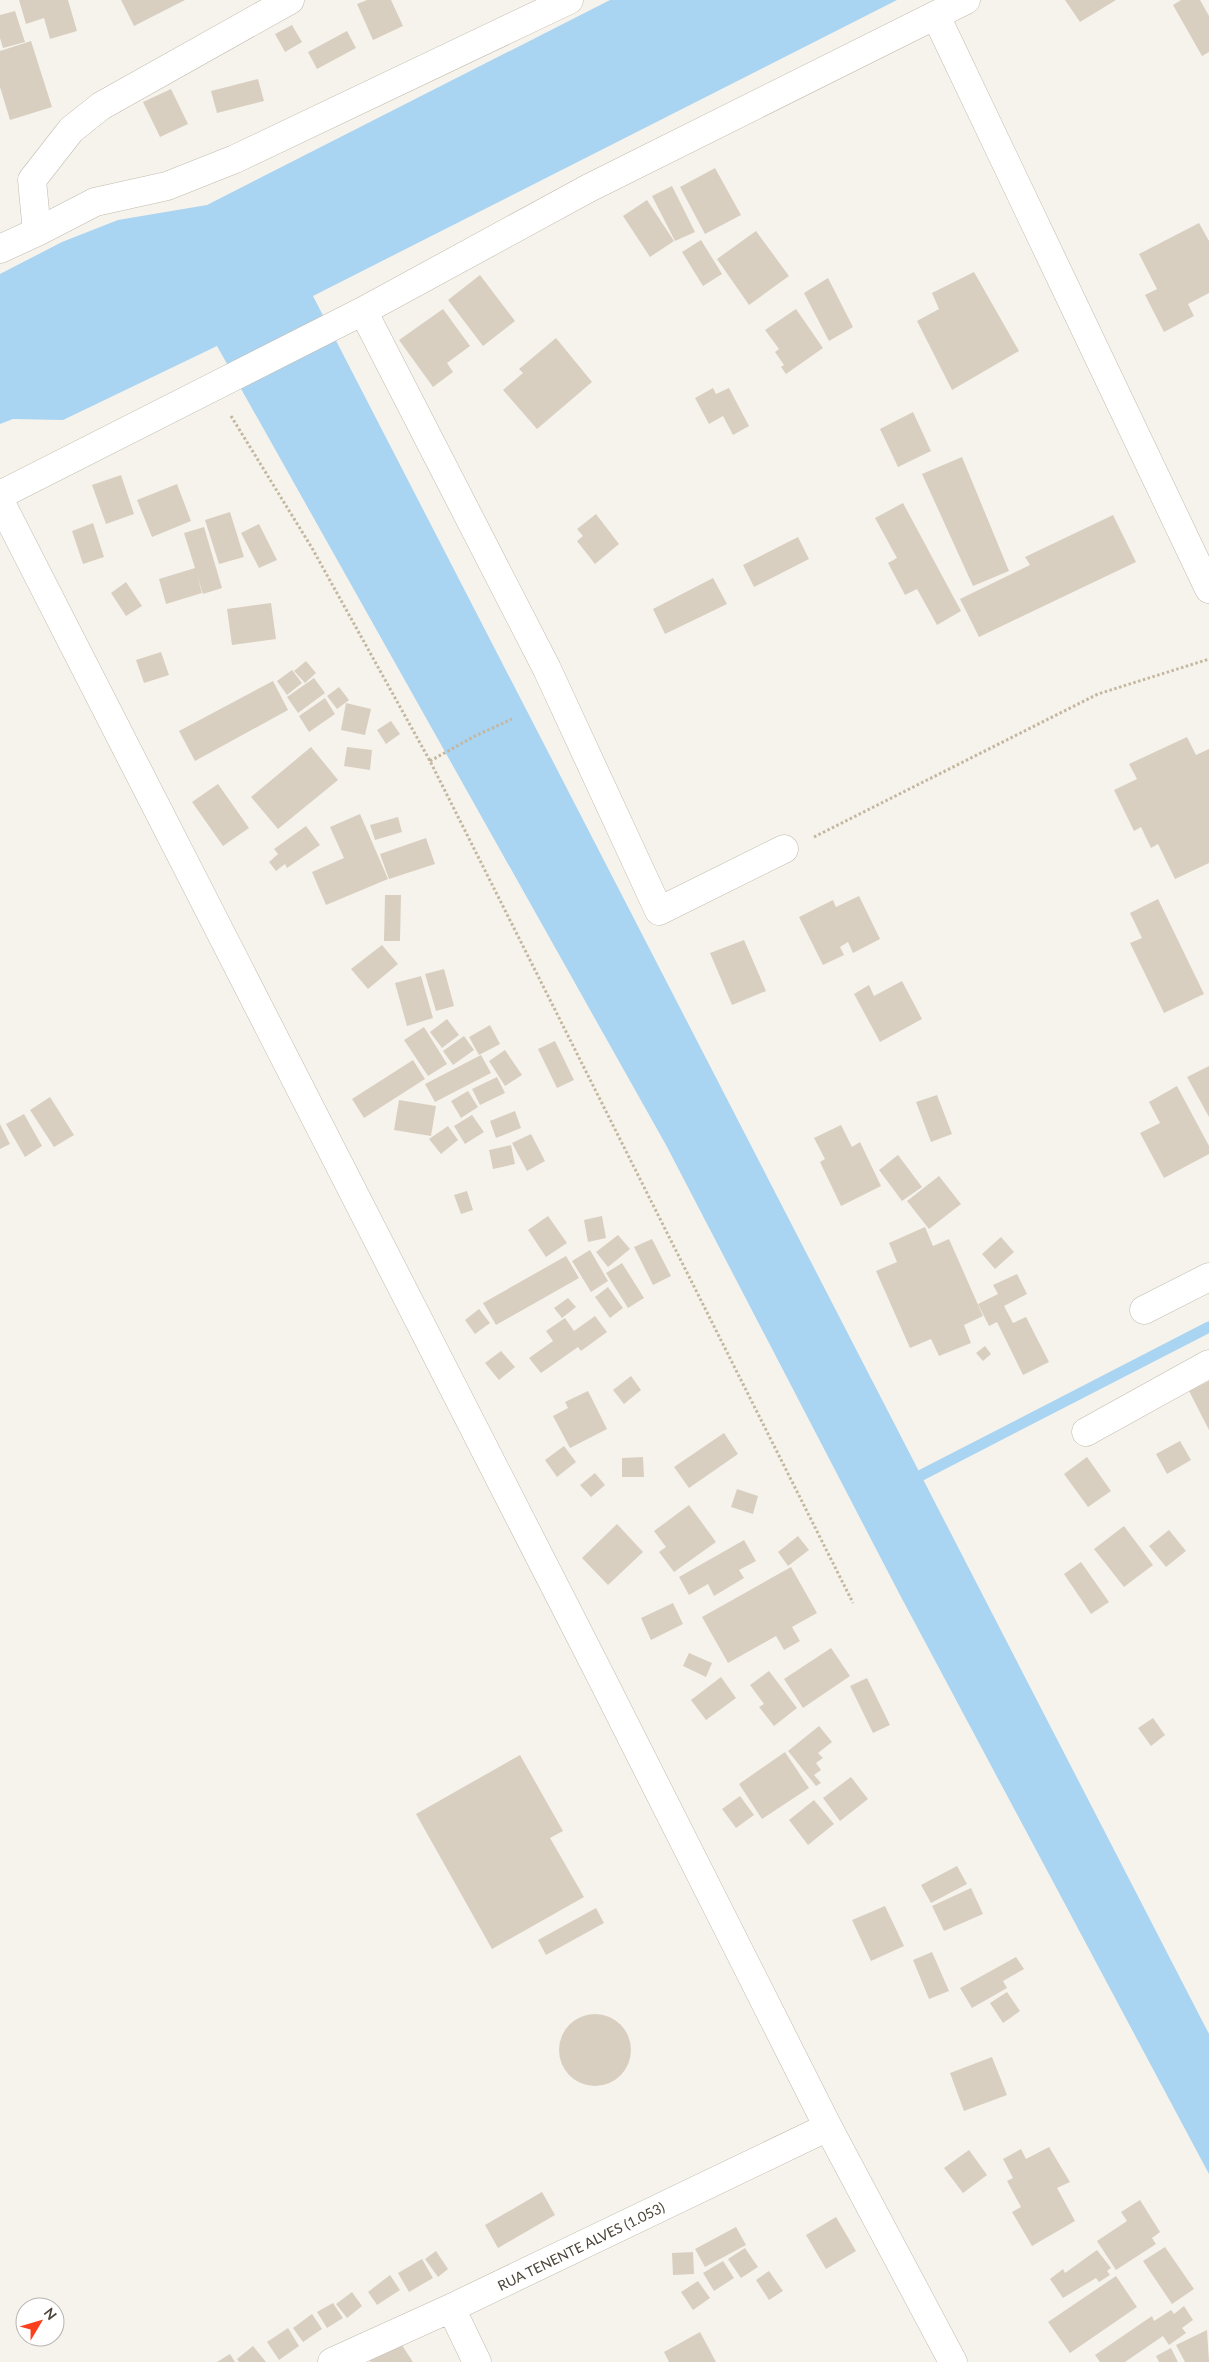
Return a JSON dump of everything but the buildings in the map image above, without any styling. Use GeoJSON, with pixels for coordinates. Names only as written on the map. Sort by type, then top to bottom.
{"type":"FeatureCollection","features":[{"type":"Feature","properties":{"kind":"street"},"geometry":{"type":"LineString","coordinates":[[37,232],[32,180],[70,130],[100,106],[290,0]]}},
{"type":"Feature","properties":{"kind":"street"},"geometry":{"type":"LineString","coordinates":[[0,249],[95,202],[167,186],[236,159],[569,0]]}},
{"type":"Feature","properties":{"kind":"street"},"geometry":{"type":"LineString","coordinates":[[0,495],[363,311],[589,188],[966,0]]}},
{"type":"Feature","properties":{"kind":"street"},"geometry":{"type":"LineString","coordinates":[[936,16],[1209,589]]}},
{"type":"Feature","properties":{"kind":"street"},"geometry":{"type":"LineString","coordinates":[[363,311],[547,669],[659,911],[784,849]]}},
{"type":"Feature","properties":{"kind":"street"},"geometry":{"type":"LineString","coordinates":[[0,501],[592,1658],[828,2127],[953,2362]]}},
{"type":"Feature","properties":{"kind":"street"},"geometry":{"type":"LineString","coordinates":[[1144,1310],[1209,1277]]}},
{"type":"Feature","properties":{"kind":"street"},"geometry":{"type":"LineString","coordinates":[[1086,1432],[1209,1364]]}},
{"type":"Feature","properties":{"kind":"street","name":"RUA TENENTE ALVES (1.053)"},"geometry":{"type":"LineString","coordinates":[[332,2362],[451,2308],[828,2127]]}},
{"type":"Feature","properties":{"kind":"street"},"geometry":{"type":"LineString","coordinates":[[451,2308],[477,2362]]}},
{"type":"Feature","properties":{"kind":"path"},"geometry":{"type":"LineString","coordinates":[[218,383],[430,761],[853,1603]]}},
{"type":"Feature","properties":{"kind":"path"},"geometry":{"type":"LineString","coordinates":[[784,849],[809,840],[1098,694],[1209,659]]}},
{"type":"Feature","properties":{"kind":"path"},"geometry":{"type":"LineString","coordinates":[[430,761],[475,736],[512,719]]}},
{"type":"Feature","properties":{"kind":"water"},"geometry":{"type":"Polygon","coordinates":[[[610,0],[897,0],[313,296],[1209,2034],[1209,2174],[900,1595],[666,1145],[217,346],[63,420],[13,419],[0,424],[0,274],[62,242],[118,220],[207,205],[610,0]]]}},
{"type":"Feature","properties":{"kind":"waterway"},"geometry":{"type":"LineString","coordinates":[[908,1482],[1209,1327]]}}]}
